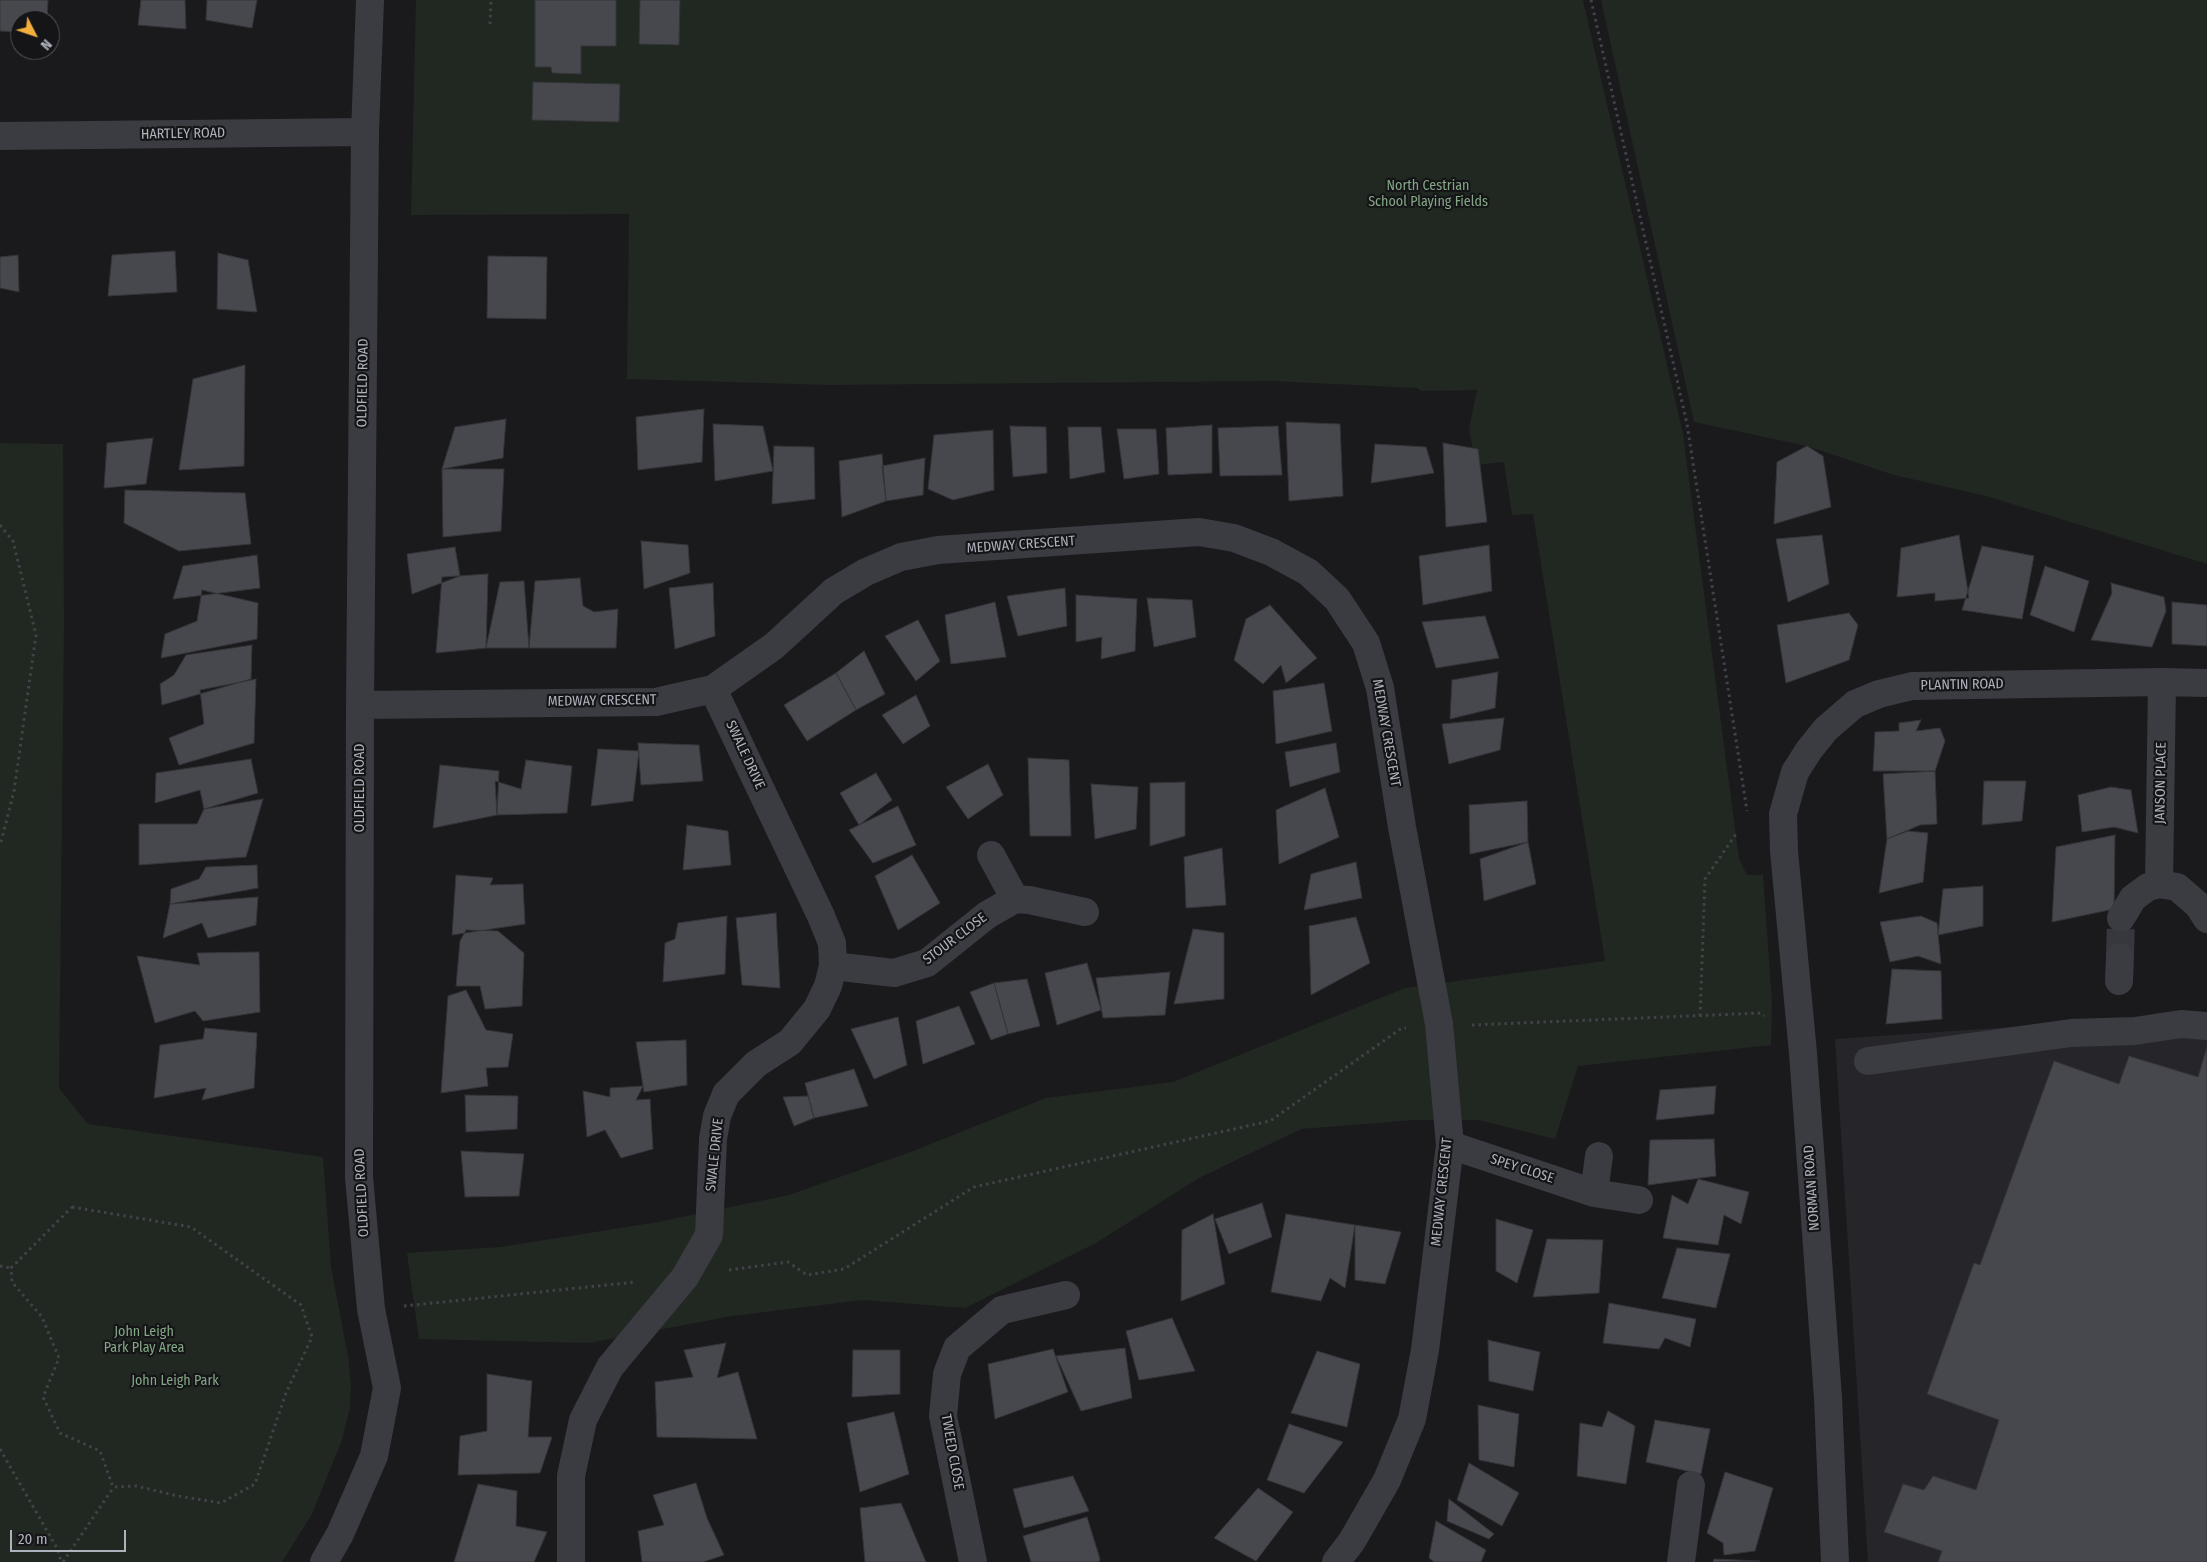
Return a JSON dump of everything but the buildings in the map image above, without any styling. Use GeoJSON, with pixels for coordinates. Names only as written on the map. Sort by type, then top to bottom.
{"type":"FeatureCollection","features":[{"type":"Feature","properties":{"kind":"street","name":"OLDFIELD ROAD"},"geometry":{"type":"LineString","coordinates":[[324,1562],[340,1534],[374,1456],[387,1388],[371,1309],[359,1177],[360,704],[366,132],[370,0]]}},
{"type":"Feature","properties":{"kind":"street","name":"HARTLEY ROAD"},"geometry":{"type":"LineString","coordinates":[[0,136],[366,132]]}},
{"type":"Feature","properties":{"kind":"street","name":"MEDWAY CRESCENT"},"geometry":{"type":"LineString","coordinates":[[360,704],[656,702],[713,689],[774,646],[834,591],[866,572],[901,557],[938,550],[1199,532],[1234,538],[1272,552],[1308,572],[1337,599],[1366,643],[1380,688],[1402,827],[1439,1024],[1450,1145],[1425,1350],[1412,1419],[1387,1480],[1352,1541],[1336,1562]]}},
{"type":"Feature","properties":{"kind":"street","name":"JANSON PLACE"},"geometry":{"type":"LineString","coordinates":[[2159,884],[2162,682]]}},
{"type":"Feature","properties":{"kind":"street","name":"PLANTIN ROAD"},"geometry":{"type":"LineString","coordinates":[[1783,814],[1796,772],[1808,750],[1840,716],[1855,704],[1880,694],[1912,686],[2207,683]]}},
{"type":"Feature","properties":{"kind":"street","name":"SWALE DRIVE"},"geometry":{"type":"LineString","coordinates":[[571,1562],[571,1476],[583,1420],[610,1367],[685,1277],[708,1235],[713,1139],[718,1116],[726,1094],[756,1064],[790,1042],[816,1009],[828,986],[833,966],[832,943],[821,916],[713,689]]}},
{"type":"Feature","properties":{"kind":"street","name":"NORMAN ROAD"},"geometry":{"type":"LineString","coordinates":[[1783,814],[1784,851],[1804,1053],[1828,1398],[1835,1562]]}},
{"type":"Feature","properties":{"kind":"street"},"geometry":{"type":"LineString","coordinates":[[991,855],[1015,899],[1029,900],[1085,912]]}},
{"type":"Feature","properties":{"kind":"street"},"geometry":{"type":"LineString","coordinates":[[2121,918],[2133,898],[2148,887],[2159,884],[2177,886],[2198,905],[2207,919]]}},
{"type":"Feature","properties":{"kind":"street","name":"STOUR CLOSE"},"geometry":{"type":"LineString","coordinates":[[833,966],[894,973],[927,963],[987,914],[1015,899]]}},
{"type":"Feature","properties":{"kind":"street"},"geometry":{"type":"LineString","coordinates":[[1868,1061],[2071,1034],[2135,1032],[2181,1024],[2207,1026]]}},
{"type":"Feature","properties":{"kind":"street","name":"SPEY CLOSE"},"geometry":{"type":"LineString","coordinates":[[1450,1145],[1594,1193],[1639,1200]]}},
{"type":"Feature","properties":{"kind":"street"},"geometry":{"type":"LineString","coordinates":[[1594,1193],[1598,1156]]}},
{"type":"Feature","properties":{"kind":"street","name":"TWEED CLOSE"},"geometry":{"type":"LineString","coordinates":[[973,1562],[943,1416],[947,1374],[957,1348],[1002,1310],[1066,1296]]}},
{"type":"Feature","properties":{"kind":"street"},"geometry":{"type":"LineString","coordinates":[[1681,1562],[1691,1485]]}},
{"type":"Feature","properties":{"kind":"path"},"geometry":{"type":"LineString","coordinates":[[490,24],[491,0]]}},
{"type":"Feature","properties":{"kind":"path"},"geometry":{"type":"LineString","coordinates":[[1591,0],[1687,424],[1748,814]]}},
{"type":"Feature","properties":{"kind":"path"},"geometry":{"type":"LineString","coordinates":[[0,525],[13,540],[36,635],[14,791],[2,828],[0,846]]}},
{"type":"Feature","properties":{"kind":"path"},"geometry":{"type":"LineString","coordinates":[[1700,1016],[1705,879],[1736,834]]}},
{"type":"Feature","properties":{"kind":"path"},"geometry":{"type":"LineString","coordinates":[[371,1309],[685,1277],[788,1262],[807,1275],[844,1269],[974,1187],[1270,1121],[1402,1028],[1439,1024],[1479,1025],[1760,1013],[1804,1053]]}},
{"type":"Feature","properties":{"kind":"path"},"geometry":{"type":"LineString","coordinates":[[10,1268],[72,1207],[191,1227],[301,1305],[312,1337],[286,1393],[255,1484],[221,1503],[178,1496],[136,1486],[113,1488]]}},
{"type":"Feature","properties":{"kind":"path"},"geometry":{"type":"LineString","coordinates":[[0,1266],[10,1268]]}},
{"type":"Feature","properties":{"kind":"path"},"geometry":{"type":"LineString","coordinates":[[10,1268],[12,1282],[42,1317],[59,1358],[43,1396],[60,1433],[100,1451],[113,1488]]}},
{"type":"Feature","properties":{"kind":"path"},"geometry":{"type":"LineString","coordinates":[[0,1449],[58,1550],[62,1562]]}},
{"type":"Feature","properties":{"kind":"path"},"geometry":{"type":"LineString","coordinates":[[62,1562],[113,1488]]}},
{"type":"Feature","properties":{"kind":"shaded area"},"geometry":{"type":"Polygon","coordinates":[[[2207,1021],[2207,1562],[1868,1562],[1835,1039],[2055,1024],[2207,1021]]]}},
{"type":"Feature","properties":{"kind":"green space","name":"North Cestrian School Playing Fields"},"geometry":{"type":"Polygon","coordinates":[[[416,0],[1583,0],[1683,434],[1739,859],[1747,875],[1763,875],[1772,1002],[1771,1045],[1578,1066],[1555,1139],[1479,1120],[1414,1120],[1301,1129],[1199,1178],[1096,1243],[965,1308],[863,1300],[732,1316],[589,1343],[419,1339],[407,1253],[501,1247],[658,1222],[789,1195],[913,1151],[1046,1098],[1173,1082],[1405,988],[1605,961],[1533,514],[1512,515],[1504,462],[1476,465],[1469,429],[1477,390],[1421,391],[1417,388],[1272,381],[829,385],[627,379],[629,214],[411,215],[416,0]]]}},
{"type":"Feature","properties":{"kind":"green space"},"geometry":{"type":"Polygon","coordinates":[[[1601,0],[2207,0],[2207,564],[1986,496],[1894,475],[1807,446],[1694,422],[1601,0]]]}},
{"type":"Feature","properties":{"kind":"green space","name":"John Leigh Park"},"geometry":{"type":"Polygon","coordinates":[[[0,443],[63,444],[64,625],[59,1088],[88,1124],[323,1157],[331,1267],[348,1356],[351,1385],[350,1408],[342,1440],[312,1514],[282,1562],[0,1562],[0,443]]]}},
{"type":"Feature","properties":{"kind":"tunnel"},"geometry":{"type":"LineString","coordinates":[[2120,957],[2121,918]]}},
{"type":"Feature","properties":{"kind":"park label","name":"John Leigh Park Play Area"},"geometry":{"type":"Point","coordinates":[144,1340]}}]}
